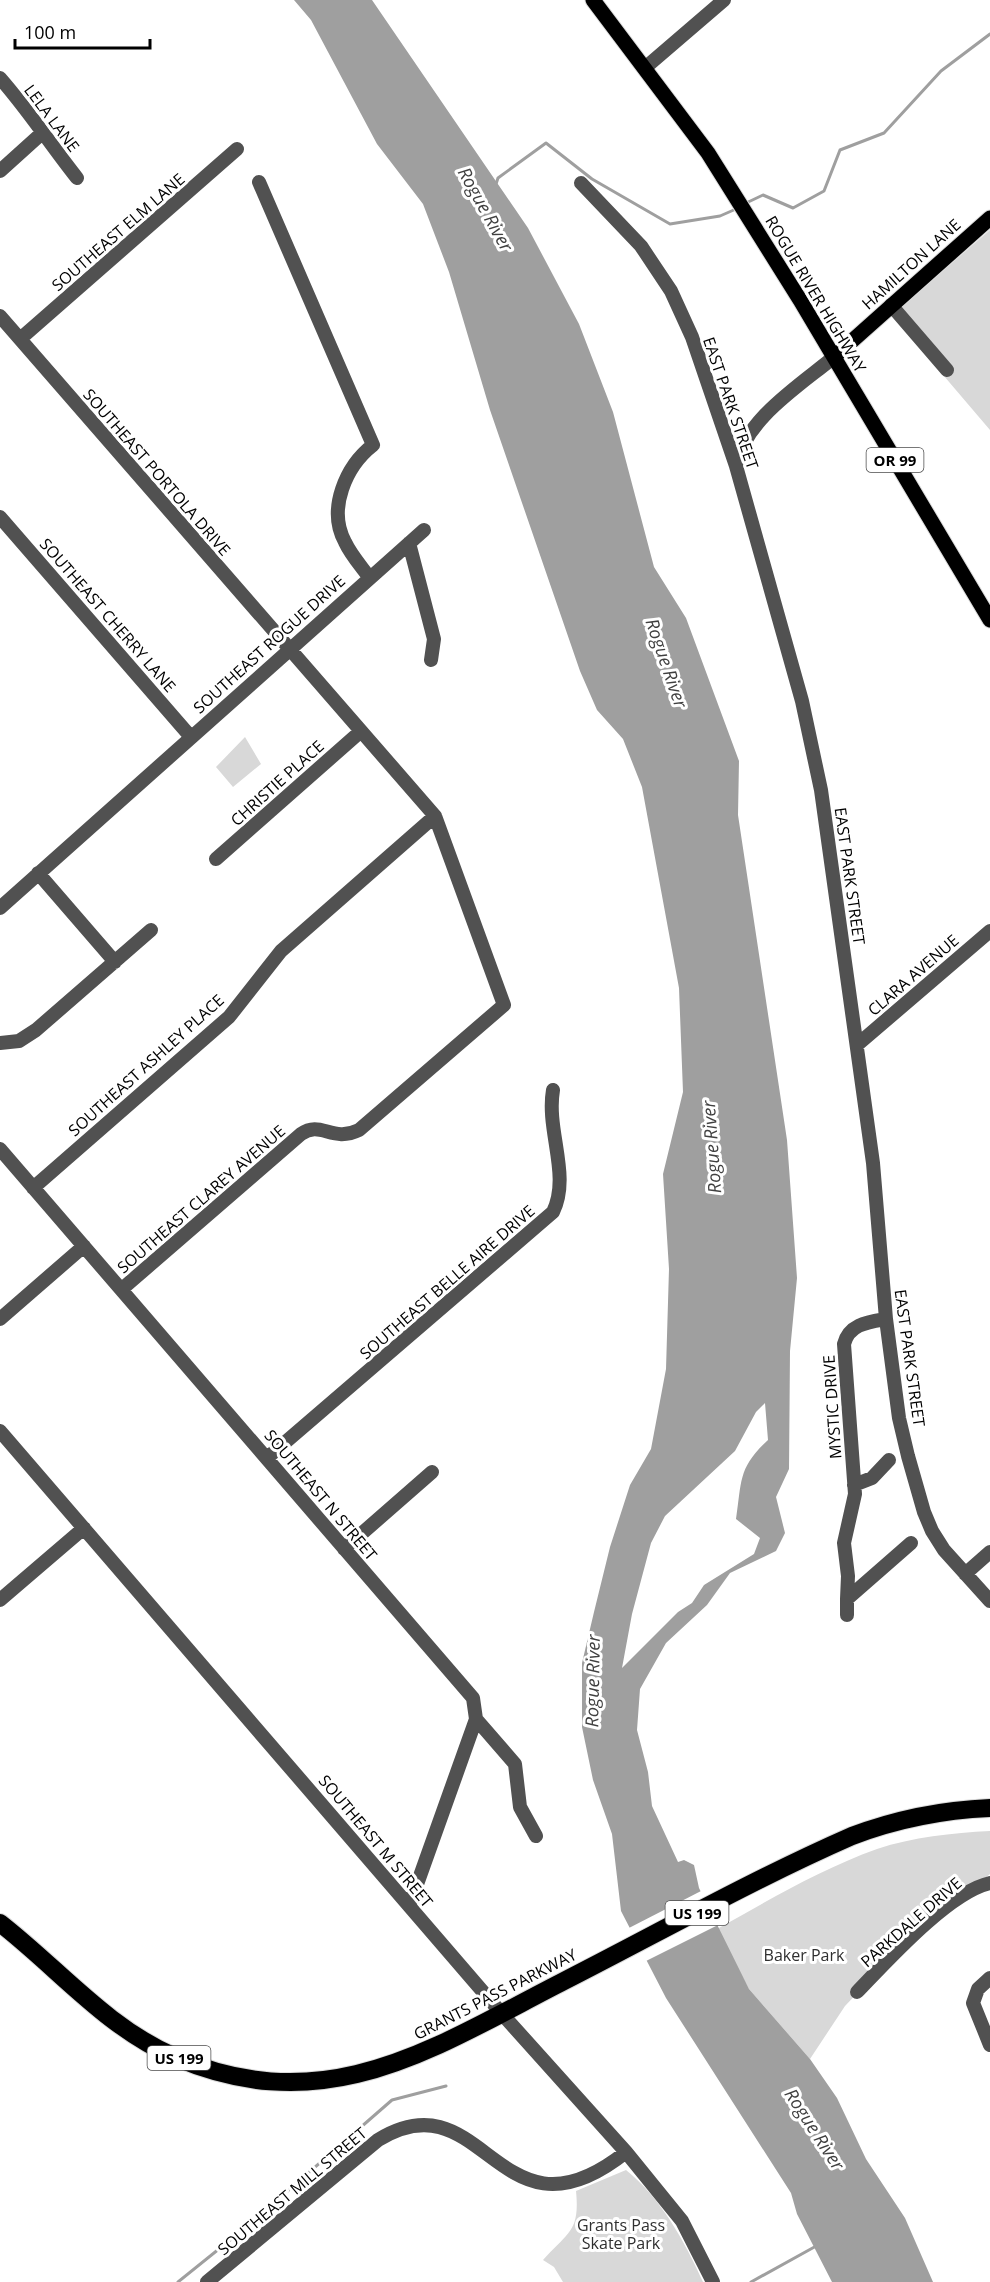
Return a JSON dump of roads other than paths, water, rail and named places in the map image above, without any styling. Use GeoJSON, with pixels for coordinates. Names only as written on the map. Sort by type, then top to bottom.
{"type":"FeatureCollection","features":[{"type":"Feature","properties":{"kind":"highway","name":"GRANTS PASS PARKWAY"},"geometry":{"type":"LineString","coordinates":[[0,1923],[102,2011],[138,2037],[187,2061],[248,2078],[277,2082],[316,2081],[366,2072],[436,2048],[788,1867],[881,1826],[945,1812],[990,1808]]}},
{"type":"Feature","properties":{"kind":"main road","name":"ROGUE RIVER HIGHWAY"},"geometry":{"type":"LineString","coordinates":[[593,0],[646,67],[708,153],[834,357],[990,620]]}},
{"type":"Feature","properties":{"kind":"main road","name":"HAMILTON LANE"},"geometry":{"type":"LineString","coordinates":[[834,357],[990,218]]}},
{"type":"Feature","properties":{"kind":"street"},"geometry":{"type":"LineString","coordinates":[[646,67],[724,0]]}},
{"type":"Feature","properties":{"kind":"street","name":"LELA LANE"},"geometry":{"type":"LineString","coordinates":[[0,78],[32,114],[41,134],[77,178]]}},
{"type":"Feature","properties":{"kind":"street"},"geometry":{"type":"LineString","coordinates":[[0,171],[41,134]]}},
{"type":"Feature","properties":{"kind":"street","name":"SOUTHEAST ELM LANE"},"geometry":{"type":"LineString","coordinates":[[20,339],[237,149]]}},
{"type":"Feature","properties":{"kind":"street","name":"SOUTHEAST ROGUE DRIVE"},"geometry":{"type":"LineString","coordinates":[[0,908],[369,577],[343,540],[340,496],[346,477],[355,463],[373,445],[259,182]]}},
{"type":"Feature","properties":{"kind":"street","name":"EAST PARK STREET"},"geometry":{"type":"LineString","coordinates":[[581,183],[641,246],[671,291],[692,337],[736,466],[813,746],[836,886],[873,1163],[886,1319],[899,1418],[917,1492],[932,1531],[965,1574],[990,1601]]}},
{"type":"Feature","properties":{"kind":"street"},"geometry":{"type":"LineString","coordinates":[[891,305],[947,370]]}},
{"type":"Feature","properties":{"kind":"street","name":"SOUTHEAST PORTOLA DRIVE"},"geometry":{"type":"LineString","coordinates":[[1,320],[435,816]]}},
{"type":"Feature","properties":{"kind":"street","name":"HAMILTON LANE"},"geometry":{"type":"LineString","coordinates":[[736,466],[738,453],[749,432],[834,357]]}},
{"type":"Feature","properties":{"kind":"street","name":"SOUTHEAST CHERRY LANE"},"geometry":{"type":"LineString","coordinates":[[0,517],[190,736]]}},
{"type":"Feature","properties":{"kind":"street"},"geometry":{"type":"LineString","coordinates":[[369,577],[424,530]]}},
{"type":"Feature","properties":{"kind":"street"},"geometry":{"type":"LineString","coordinates":[[409,543],[434,639],[431,660]]}},
{"type":"Feature","properties":{"kind":"street","name":"CHRISTIE PLACE"},"geometry":{"type":"LineString","coordinates":[[216,860],[360,732]]}},
{"type":"Feature","properties":{"kind":"street","name":"SOUTHEAST CLAREY AVENUE"},"geometry":{"type":"LineString","coordinates":[[122,1289],[301,1134],[315,1129],[339,1136],[359,1130],[504,1005],[435,816]]}},
{"type":"Feature","properties":{"kind":"street","name":"SOUTHEAST ASHLEY PLACE"},"geometry":{"type":"LineString","coordinates":[[33,1188],[229,1017],[281,951],[435,816]]}},
{"type":"Feature","properties":{"kind":"street"},"geometry":{"type":"LineString","coordinates":[[38,873],[115,962]]}},
{"type":"Feature","properties":{"kind":"street"},"geometry":{"type":"LineString","coordinates":[[0,1043],[19,1041],[36,1030],[151,930]]}},
{"type":"Feature","properties":{"kind":"street","name":"CLARA AVENUE"},"geometry":{"type":"LineString","coordinates":[[856,1045],[990,931]]}},
{"type":"Feature","properties":{"kind":"street","name":"SOUTHEAST BELLE AIRE DRIVE"},"geometry":{"type":"LineString","coordinates":[[267,1458],[553,1212],[561,1191],[550,1116],[553,1090]]}},
{"type":"Feature","properties":{"kind":"street","name":"SOUTHEAST N STREET"},"geometry":{"type":"LineString","coordinates":[[0,1149],[473,1698],[476,1719]]}},
{"type":"Feature","properties":{"kind":"street"},"geometry":{"type":"LineString","coordinates":[[0,1319],[84,1246]]}},
{"type":"Feature","properties":{"kind":"street","name":"MYSTIC DRIVE"},"geometry":{"type":"LineString","coordinates":[[847,1615],[848,1576],[844,1543],[854,1490],[844,1344],[849,1331],[856,1326],[886,1319]]}},
{"type":"Feature","properties":{"kind":"street","name":"SOUTHEAST M STREET"},"geometry":{"type":"LineString","coordinates":[[0,1431],[503,2014],[626,2152],[682,2221],[712,2282]]}},
{"type":"Feature","properties":{"kind":"street"},"geometry":{"type":"LineString","coordinates":[[854,1490],[872,1478],[889,1460]]}},
{"type":"Feature","properties":{"kind":"street"},"geometry":{"type":"LineString","coordinates":[[344,1549],[432,1472]]}},
{"type":"Feature","properties":{"kind":"street"},"geometry":{"type":"LineString","coordinates":[[0,1600],[84,1528]]}},
{"type":"Feature","properties":{"kind":"street"},"geometry":{"type":"LineString","coordinates":[[847,1599],[911,1543]]}},
{"type":"Feature","properties":{"kind":"street"},"geometry":{"type":"LineString","coordinates":[[965,1574],[990,1552]]}},
{"type":"Feature","properties":{"kind":"street"},"geometry":{"type":"LineString","coordinates":[[410,1904],[476,1719],[515,1764],[520,1807],[536,1836]]}},
{"type":"Feature","properties":{"kind":"street","name":"PARKDALE DRIVE"},"geometry":{"type":"LineString","coordinates":[[857,1992],[944,1910],[966,1892],[990,1883]]}},
{"type":"Feature","properties":{"kind":"street"},"geometry":{"type":"LineString","coordinates":[[990,1978],[978,1989],[973,2003],[990,2045]]}},
{"type":"Feature","properties":{"kind":"street","name":"SOUTHEAST MILL STREET"},"geometry":{"type":"LineString","coordinates":[[207,2282],[378,2140],[408,2127],[440,2127],[463,2135],[513,2174],[527,2181],[546,2185],[584,2179],[608,2166],[626,2152]]}},
{"type":"Feature","properties":{"kind":"water","name":"Rogue River"},"geometry":{"type":"Polygon","coordinates":[[[294,0],[372,0],[528,228],[579,324],[613,412],[654,567],[686,618],[739,761],[738,815],[787,1140],[797,1278],[790,1351],[789,1469],[776,1497],[785,1533],[776,1551],[730,1573],[707,1605],[666,1643],[640,1689],[637,1730],[648,1772],[652,1806],[678,1862],[684,1860],[694,1865],[699,1888],[749,1989],[810,2059],[837,2098],[866,2159],[905,2218],[933,2282],[832,2282],[797,2214],[791,2193],[666,1998],[621,1911],[612,1834],[593,1780],[582,1727],[582,1663],[610,1547],[630,1485],[651,1449],[666,1369],[669,1269],[663,1174],[683,1092],[679,988],[642,787],[623,739],[597,710],[580,671],[490,410],[449,272],[423,204],[377,144],[311,20],[294,0]],[[765,1403],[756,1412],[735,1451],[665,1516],[651,1543],[632,1614],[622,1668],[678,1612],[692,1603],[704,1585],[754,1554],[760,1538],[736,1519],[746,1467],[768,1440],[765,1403]]]}},
{"type":"Feature","properties":{"kind":"waterway"},"geometry":{"type":"LineString","coordinates":[[744,204],[763,195],[793,208],[824,191],[840,150],[884,133],[941,71],[990,34]]}},
{"type":"Feature","properties":{"kind":"waterway"},"geometry":{"type":"LineString","coordinates":[[496,184],[498,178],[546,143],[592,179],[670,224],[720,216],[736,209]]}},
{"type":"Feature","properties":{"kind":"waterway"},"geometry":{"type":"LineString","coordinates":[[178,2282],[245,2228],[392,2100],[446,2086]]}},
{"type":"Feature","properties":{"kind":"waterway"},"geometry":{"type":"LineString","coordinates":[[751,2282],[818,2245]]}},
{"type":"Feature","properties":{"kind":"park label","name":"Baker Park"},"geometry":{"type":"Point","coordinates":[804,1955]}},
{"type":"Feature","properties":{"kind":"park label","name":"Grants Pass Skate Park"},"geometry":{"type":"Point","coordinates":[621,2234]}}]}
